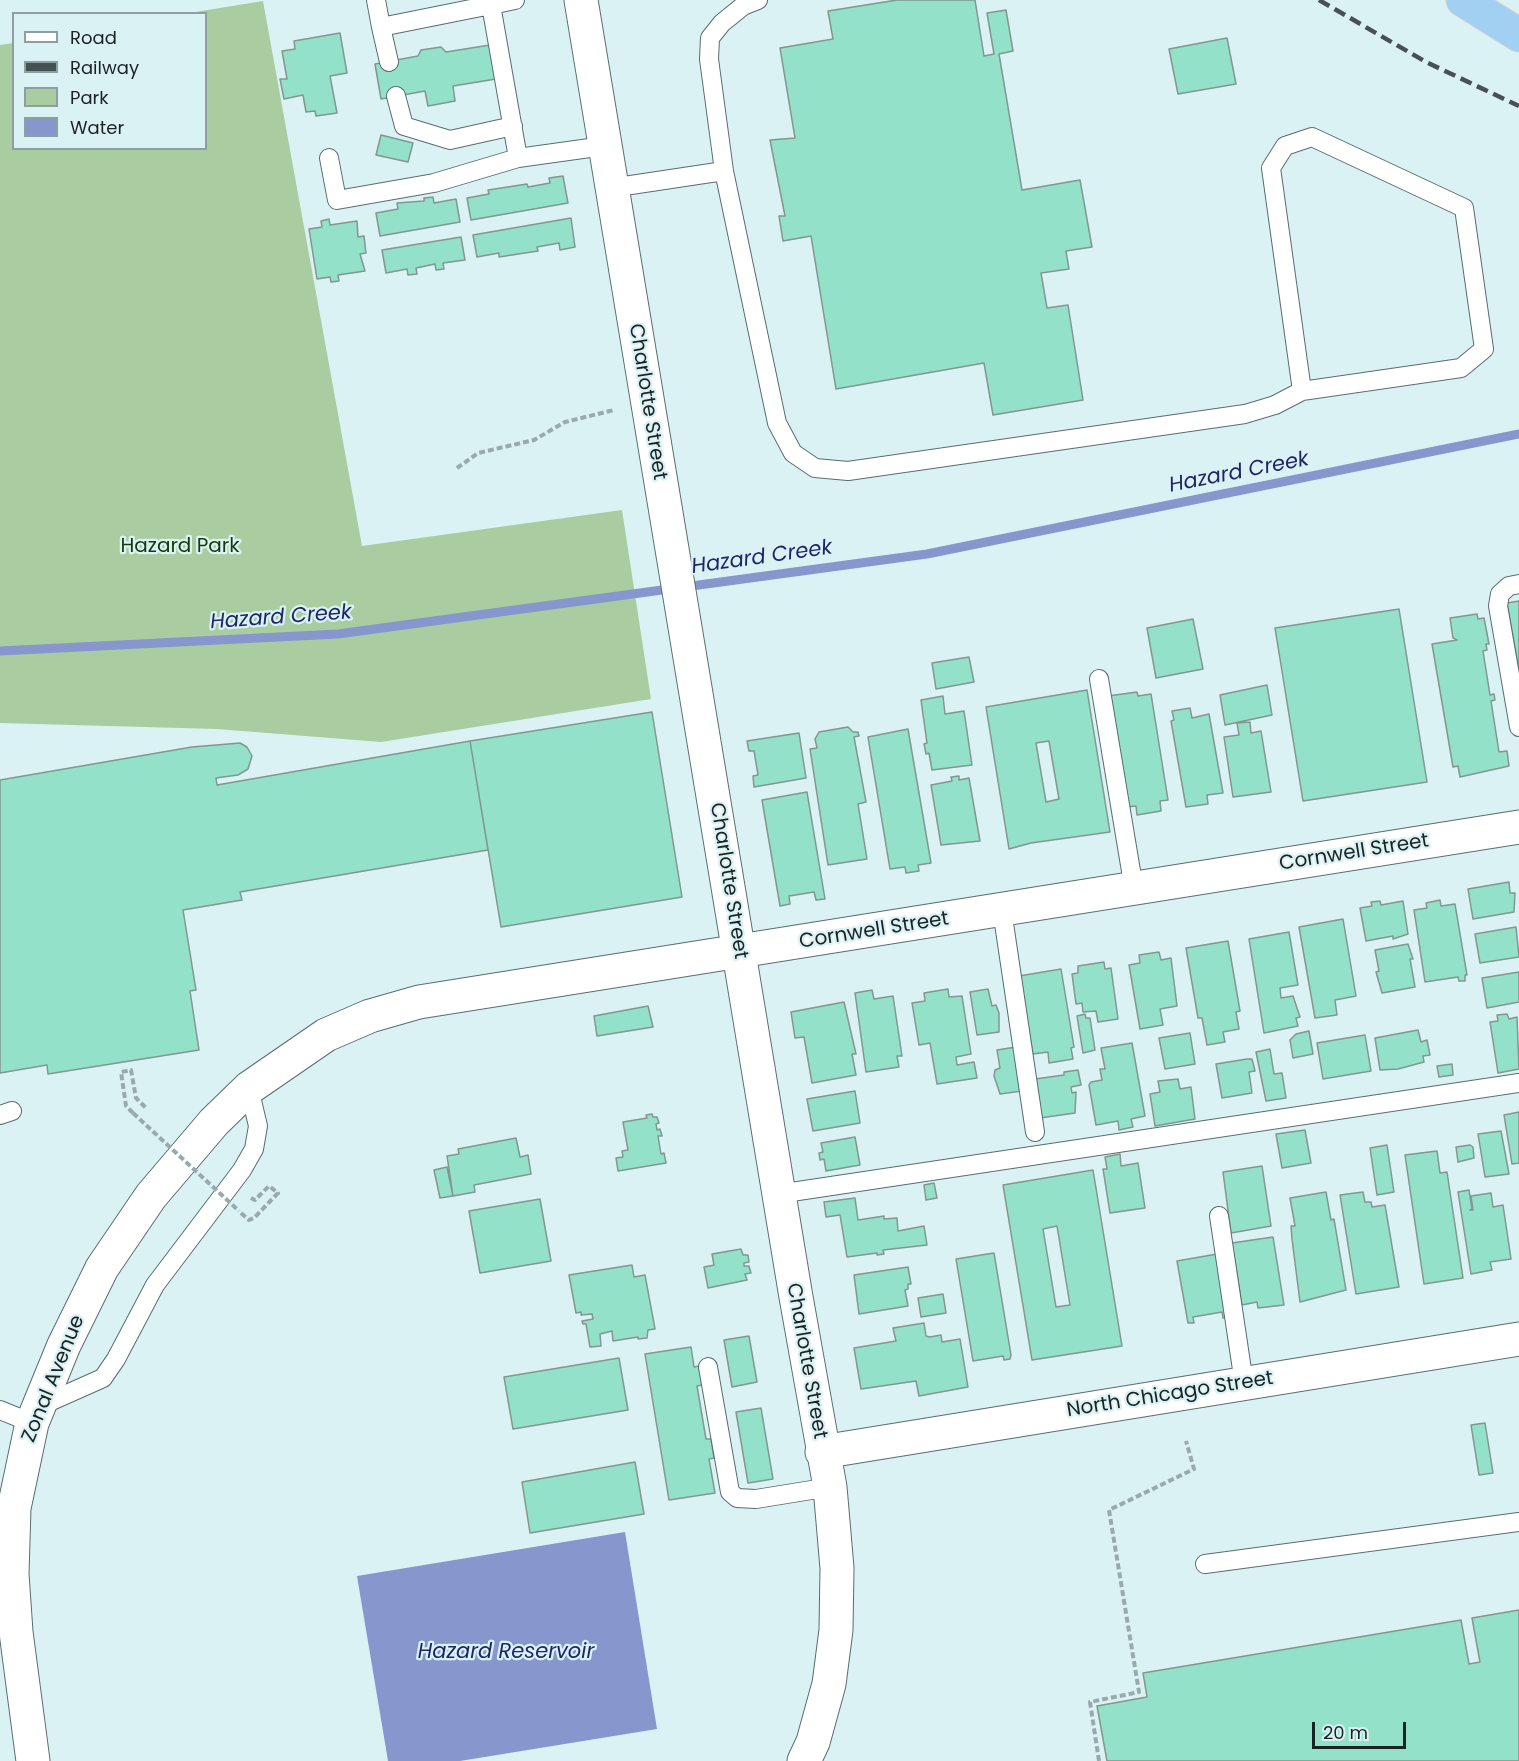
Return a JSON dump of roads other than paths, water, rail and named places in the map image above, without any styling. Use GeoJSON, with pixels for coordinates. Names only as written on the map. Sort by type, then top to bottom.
{"type":"FeatureCollection","features":[{"type":"Feature","properties":{"kind":"highway"},"geometry":{"type":"LineString","coordinates":[[1463,0],[1519,35]]}},
{"type":"Feature","properties":{"kind":"street","name":"Charlotte Street"},"geometry":{"type":"LineString","coordinates":[[581,0],[665,511],[696,684],[778,1194],[830,1487],[837,1568],[836,1630],[829,1684],[813,1742],[804,1761]]}},
{"type":"Feature","properties":{"kind":"street","name":"Cornwell Street"},"geometry":{"type":"LineString","coordinates":[[249,1088],[326,1035],[370,1016],[419,1002],[1519,829]]}},
{"type":"Feature","properties":{"kind":"street","name":"Zonal Avenue"},"geometry":{"type":"LineString","coordinates":[[33,1761],[16,1632],[12,1574],[14,1508],[36,1415],[64,1345],[102,1268],[151,1196],[214,1122],[249,1088]]}},
{"type":"Feature","properties":{"kind":"street","name":"North Chicago Street"},"geometry":{"type":"LineString","coordinates":[[822,1452],[1519,1339]]}},
{"type":"Feature","properties":{"kind":"lane"},"geometry":{"type":"LineString","coordinates":[[376,0],[389,62]]}},
{"type":"Feature","properties":{"kind":"lane"},"geometry":{"type":"LineString","coordinates":[[381,27],[491,2],[515,0]]}},
{"type":"Feature","properties":{"kind":"lane"},"geometry":{"type":"LineString","coordinates":[[758,0],[743,6],[722,23],[710,38],[709,58],[724,171],[777,423],[793,453],[815,468],[848,471],[1245,414],[1275,405],[1302,391],[1461,368],[1484,349],[1464,208],[1312,137],[1285,146],[1271,168],[1302,391]]}},
{"type":"Feature","properties":{"kind":"lane"},"geometry":{"type":"LineString","coordinates":[[491,2],[518,158]]}},
{"type":"Feature","properties":{"kind":"lane"},"geometry":{"type":"LineString","coordinates":[[396,96],[404,126],[450,140],[513,126]]}},
{"type":"Feature","properties":{"kind":"lane"},"geometry":{"type":"LineString","coordinates":[[329,158],[337,200],[434,183],[518,158],[604,146]]}},
{"type":"Feature","properties":{"kind":"lane"},"geometry":{"type":"LineString","coordinates":[[611,188],[724,171]]}},
{"type":"Feature","properties":{"kind":"lane"},"geometry":{"type":"LineString","coordinates":[[1519,584],[1509,586],[1500,594],[1498,606],[1519,727]]}},
{"type":"Feature","properties":{"kind":"lane"},"geometry":{"type":"LineString","coordinates":[[1099,679],[1134,889]]}},
{"type":"Feature","properties":{"kind":"lane"},"geometry":{"type":"LineString","coordinates":[[1002,910],[1035,1132]]}},
{"type":"Feature","properties":{"kind":"lane"},"geometry":{"type":"LineString","coordinates":[[778,1194],[1519,1083]]}},
{"type":"Feature","properties":{"kind":"lane"},"geometry":{"type":"LineString","coordinates":[[0,1410],[36,1415],[103,1378],[116,1359],[155,1285],[242,1170],[255,1149],[258,1125],[249,1088]]}},
{"type":"Feature","properties":{"kind":"lane"},"geometry":{"type":"LineString","coordinates":[[1219,1216],[1244,1383]]}},
{"type":"Feature","properties":{"kind":"lane"},"geometry":{"type":"LineString","coordinates":[[708,1367],[730,1492],[737,1498],[756,1499],[830,1487]]}},
{"type":"Feature","properties":{"kind":"lane"},"geometry":{"type":"LineString","coordinates":[[1206,1564],[1519,1522]]}},
{"type":"Feature","properties":{"kind":"water","name":"Hazard Reservoir"},"geometry":{"type":"Polygon","coordinates":[[[625,1532],[657,1729],[460,1761],[388,1761],[357,1576],[625,1532]]]}},
{"type":"Feature","properties":{"kind":"waterway","name":"Hazard Creek"},"geometry":{"type":"LineString","coordinates":[[0,651],[338,634],[927,554],[1519,434]]}},
{"type":"Feature","properties":{"kind":"railway"},"geometry":{"type":"LineString","coordinates":[[1319,0],[1426,62],[1519,106]]}},
{"type":"Feature","properties":{"kind":"park label","name":"Hazard Park"},"geometry":{"type":"Point","coordinates":[180,547]}}]}
